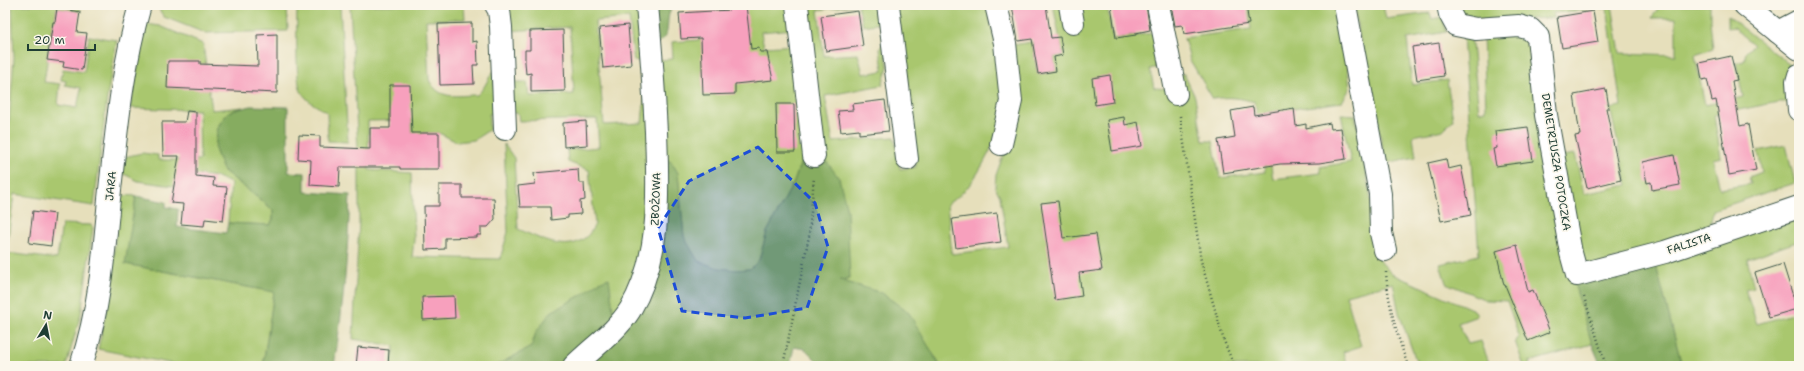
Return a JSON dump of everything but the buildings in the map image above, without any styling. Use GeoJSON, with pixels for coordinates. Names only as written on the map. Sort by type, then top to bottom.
{"type":"FeatureCollection","features":[{"type":"Feature","properties":{"kind":"street","name":"JARA"},"geometry":{"type":"LineString","coordinates":[[81,366],[90,340],[100,294],[119,117],[130,44],[140,5]]}},
{"type":"Feature","properties":{"kind":"street"},"geometry":{"type":"LineString","coordinates":[[496,5],[499,10],[501,28],[505,129]]}},
{"type":"Feature","properties":{"kind":"street","name":"ZBOŻOWA"},"geometry":{"type":"LineString","coordinates":[[574,366],[611,332],[629,311],[642,285],[650,260],[656,225],[658,172],[654,92],[647,5]]}},
{"type":"Feature","properties":{"kind":"street"},"geometry":{"type":"LineString","coordinates":[[798,5],[814,156]]}},
{"type":"Feature","properties":{"kind":"street"},"geometry":{"type":"LineString","coordinates":[[888,5],[907,159]]}},
{"type":"Feature","properties":{"kind":"street"},"geometry":{"type":"LineString","coordinates":[[996,5],[1005,43],[1011,101],[1001,144]]}},
{"type":"Feature","properties":{"kind":"street"},"geometry":{"type":"LineString","coordinates":[[1158,5],[1176,94]]}},
{"type":"Feature","properties":{"kind":"street"},"geometry":{"type":"LineString","coordinates":[[1345,5],[1380,194],[1381,233],[1385,250]]}},
{"type":"Feature","properties":{"kind":"street","name":"DEMETRIUSZA POTOCZKA"},"geometry":{"type":"LineString","coordinates":[[1448,5],[1450,14],[1456,25],[1476,30],[1519,26],[1530,29],[1538,37],[1546,115],[1571,253],[1577,275]]}},
{"type":"Feature","properties":{"kind":"street"},"geometry":{"type":"LineString","coordinates":[[1755,8],[1778,32],[1799,49]]}},
{"type":"Feature","properties":{"kind":"street"},"geometry":{"type":"LineString","coordinates":[[1778,32],[1799,21]]}},
{"type":"Feature","properties":{"kind":"street"},"geometry":{"type":"LineString","coordinates":[[1799,75],[1797,82],[1799,110]]}},
{"type":"Feature","properties":{"kind":"street","name":"FALISTA"},"geometry":{"type":"LineString","coordinates":[[1577,275],[1665,252],[1799,208]]}},
{"type":"Feature","properties":{"kind":"path"},"geometry":{"type":"LineString","coordinates":[[1176,94],[1202,261],[1211,299],[1234,366]]}},
{"type":"Feature","properties":{"kind":"path"},"geometry":{"type":"LineString","coordinates":[[783,366],[809,236],[814,187],[814,156]]}},
{"type":"Feature","properties":{"kind":"path"},"geometry":{"type":"LineString","coordinates":[[1385,250],[1388,296],[1408,366]]}},
{"type":"Feature","properties":{"kind":"path"},"geometry":{"type":"LineString","coordinates":[[1577,275],[1606,366]]}},
{"type":"Feature","properties":{"kind":"highlighted area"},"geometry":{"type":"Polygon","coordinates":[[[758,147],[815,203],[828,247],[807,308],[745,318],[682,311],[658,228],[689,181],[758,147]]]}},
{"type":"Feature","properties":{"kind":"green space"},"geometry":{"type":"Polygon","coordinates":[[[12,5],[81,5],[80,12],[57,8],[55,22],[53,22],[44,82],[60,84],[58,105],[77,108],[81,88],[65,85],[66,81],[61,80],[63,69],[84,72],[89,36],[117,40],[107,98],[94,206],[14,194],[6,253],[57,259],[62,224],[91,225],[93,228],[81,314],[66,366],[5,366],[5,173],[14,58],[12,5]]]}},
{"type":"Feature","properties":{"kind":"green space"},"geometry":{"type":"Polygon","coordinates":[[[156,5],[287,5],[288,31],[205,33],[164,17],[156,5]]]}},
{"type":"Feature","properties":{"kind":"green space"},"geometry":{"type":"Polygon","coordinates":[[[297,5],[340,5],[348,142],[328,141],[327,112],[309,101],[301,91],[297,63],[297,5]]]}},
{"type":"Feature","properties":{"kind":"green space"},"geometry":{"type":"Polygon","coordinates":[[[350,5],[464,5],[465,19],[426,20],[429,80],[433,87],[443,94],[455,96],[477,95],[483,89],[494,71],[495,114],[489,114],[489,130],[474,140],[457,142],[439,133],[412,133],[412,120],[368,121],[369,170],[412,173],[414,240],[412,257],[500,259],[508,232],[504,144],[514,158],[518,229],[543,240],[561,244],[578,242],[587,236],[595,224],[589,170],[568,162],[567,150],[599,147],[597,119],[519,121],[518,113],[510,113],[509,82],[527,82],[529,96],[574,94],[570,27],[508,31],[508,5],[640,5],[644,61],[634,61],[629,18],[595,21],[604,125],[642,123],[645,92],[658,60],[673,59],[672,42],[721,38],[718,5],[793,5],[793,29],[761,32],[764,47],[796,45],[804,5],[854,5],[818,10],[824,56],[858,54],[863,74],[883,71],[880,48],[884,42],[888,67],[882,85],[825,96],[833,142],[894,137],[900,169],[916,167],[894,5],[987,5],[1000,67],[1003,92],[1003,112],[997,135],[972,182],[963,192],[947,204],[952,254],[1008,247],[1000,196],[995,187],[996,175],[1015,123],[1013,45],[1032,42],[1038,74],[1056,71],[1054,57],[1063,55],[1053,5],[1076,7],[1107,5],[1113,39],[1153,33],[1168,65],[1150,69],[1154,88],[1171,89],[1179,74],[1184,74],[1195,97],[1203,141],[1213,141],[1220,178],[1265,172],[1255,102],[1234,98],[1213,99],[1190,60],[1184,38],[1251,29],[1248,5],[1340,5],[1350,88],[1342,102],[1263,113],[1273,179],[1321,173],[1320,167],[1351,162],[1341,114],[1355,115],[1372,205],[1377,250],[1381,262],[1392,274],[1474,310],[1477,316],[1458,323],[1468,344],[1481,341],[1490,366],[1418,366],[1399,313],[1393,283],[1346,295],[1361,346],[1343,352],[1347,366],[940,366],[937,359],[882,293],[839,280],[850,278],[802,159],[794,182],[767,232],[759,260],[750,269],[736,270],[718,268],[698,261],[684,237],[678,173],[664,235],[587,366],[391,366],[394,346],[353,339],[359,222],[359,168],[350,5]]]}},
{"type":"Feature","properties":{"kind":"green space"},"geometry":{"type":"Polygon","coordinates":[[[652,5],[680,5],[673,6],[668,17],[667,32],[662,40],[656,44],[652,5]]]}},
{"type":"Feature","properties":{"kind":"green space"},"geometry":{"type":"Polygon","coordinates":[[[858,5],[883,5],[882,23],[863,26],[858,5]]]}},
{"type":"Feature","properties":{"kind":"green space"},"geometry":{"type":"Polygon","coordinates":[[[1353,5],[1383,5],[1386,19],[1430,13],[1432,19],[1443,17],[1446,32],[1407,39],[1412,85],[1447,80],[1453,120],[1443,130],[1413,136],[1416,157],[1386,163],[1353,5]]]}},
{"type":"Feature","properties":{"kind":"green space"},"geometry":{"type":"Polygon","coordinates":[[[1612,5],[1620,53],[1676,55],[1676,18],[1652,18],[1660,5],[1710,5],[1713,49],[1695,55],[1705,105],[1743,97],[1736,63],[1744,61],[1746,52],[1754,45],[1734,27],[1728,28],[1728,16],[1795,69],[1788,102],[1778,102],[1714,115],[1721,157],[1713,159],[1720,189],[1751,184],[1749,177],[1762,172],[1758,151],[1786,145],[1795,183],[1713,210],[1711,223],[1700,235],[1579,270],[1558,157],[1575,154],[1584,194],[1627,185],[1610,108],[1621,106],[1607,8],[1553,13],[1553,18],[1473,21],[1455,10],[1457,6],[1612,5]]]}},
{"type":"Feature","properties":{"kind":"green space"},"geometry":{"type":"Polygon","coordinates":[[[146,24],[160,26],[203,44],[212,110],[243,107],[228,112],[218,126],[215,149],[223,170],[273,210],[273,219],[270,225],[228,223],[231,183],[217,177],[195,174],[180,187],[138,181],[122,173],[124,157],[142,153],[158,155],[158,160],[200,160],[199,110],[130,108],[146,24]]]}},
{"type":"Feature","properties":{"kind":"green space"},"geometry":{"type":"Polygon","coordinates":[[[1526,32],[1573,277],[1592,344],[1529,362],[1530,366],[1524,366],[1515,341],[1519,336],[1507,301],[1486,300],[1446,283],[1440,264],[1479,255],[1463,36],[1471,35],[1479,112],[1486,110],[1483,35],[1526,32]]]}},
{"type":"Feature","properties":{"kind":"green space"},"geometry":{"type":"Polygon","coordinates":[[[251,106],[288,107],[288,172],[305,173],[305,192],[350,195],[345,280],[334,366],[263,366],[274,292],[125,264],[136,196],[166,202],[166,207],[178,209],[177,227],[226,233],[228,223],[270,225],[273,219],[273,210],[223,170],[215,149],[218,127],[228,112],[251,106]]]}},
{"type":"Feature","properties":{"kind":"green space"},"geometry":{"type":"Polygon","coordinates":[[[823,157],[839,178],[847,210],[850,278],[840,280],[882,293],[909,313],[940,366],[822,366],[805,349],[794,347],[790,366],[587,366],[625,328],[665,161],[671,161],[678,173],[684,237],[698,261],[718,268],[736,270],[750,269],[759,260],[767,232],[794,182],[802,159],[823,157]]]}},
{"type":"Feature","properties":{"kind":"green space"},"geometry":{"type":"Polygon","coordinates":[[[120,195],[136,196],[126,264],[274,292],[263,366],[184,366],[98,349],[109,291],[120,195]]]}},
{"type":"Feature","properties":{"kind":"green space"},"geometry":{"type":"Polygon","coordinates":[[[1799,217],[1799,241],[1747,259],[1754,287],[1745,289],[1757,324],[1799,312],[1799,366],[1682,366],[1655,262],[1799,217]]]}},
{"type":"Feature","properties":{"kind":"green space"},"geometry":{"type":"Polygon","coordinates":[[[1655,262],[1682,366],[1601,366],[1592,344],[1574,283],[1655,262]]]}},
{"type":"Feature","properties":{"kind":"green space"},"geometry":{"type":"Polygon","coordinates":[[[609,278],[614,317],[565,366],[495,366],[531,347],[536,332],[551,312],[581,295],[601,281],[609,278]]]}}]}
